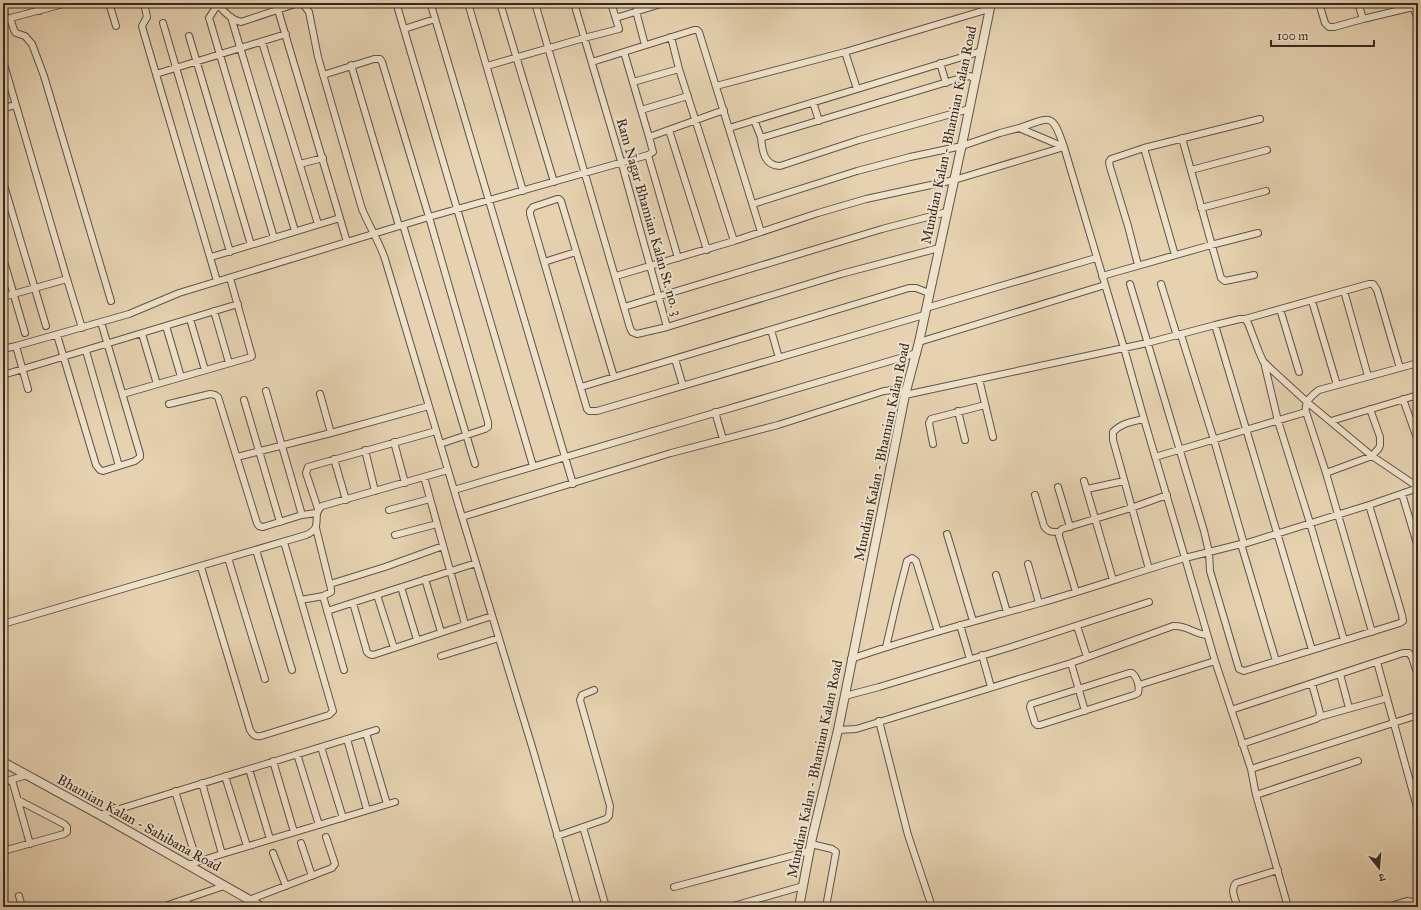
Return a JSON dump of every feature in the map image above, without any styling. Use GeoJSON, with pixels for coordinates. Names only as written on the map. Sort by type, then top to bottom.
{"type":"FeatureCollection","features":[{"type":"Feature","properties":{"kind":"street"},"geometry":{"type":"LineString","coordinates":[[37,3],[39,11]]}},
{"type":"Feature","properties":{"kind":"street"},"geometry":{"type":"LineString","coordinates":[[6,19],[67,3]]}},
{"type":"Feature","properties":{"kind":"street"},"geometry":{"type":"LineString","coordinates":[[109,3],[116,26]]}},
{"type":"Feature","properties":{"kind":"street"},"geometry":{"type":"LineString","coordinates":[[144,3],[147,17],[142,26],[143,30],[217,281]]}},
{"type":"Feature","properties":{"kind":"street"},"geometry":{"type":"LineString","coordinates":[[274,238],[209,18],[218,4],[236,21],[241,22],[298,3],[305,4],[309,12],[318,57],[362,208],[385,258],[578,907]]}},
{"type":"Feature","properties":{"kind":"street"},"geometry":{"type":"LineString","coordinates":[[468,3],[523,191]]}},
{"type":"Feature","properties":{"kind":"street"},"geometry":{"type":"LineString","coordinates":[[500,3],[554,182]]}},
{"type":"Feature","properties":{"kind":"street"},"geometry":{"type":"LineString","coordinates":[[535,3],[630,328],[632,332],[637,334],[667,327]]}},
{"type":"Feature","properties":{"kind":"street","name":"Ram Nagar Bhamian Kalan St. no. 3"},"geometry":{"type":"LineString","coordinates":[[574,3],[667,327],[841,274],[939,248]]}},
{"type":"Feature","properties":{"kind":"street"},"geometry":{"type":"LineString","coordinates":[[487,66],[619,29],[610,3]]}},
{"type":"Feature","properties":{"kind":"street"},"geometry":{"type":"LineString","coordinates":[[615,16],[636,12],[664,3]]}},
{"type":"Feature","properties":{"kind":"street"},"geometry":{"type":"LineString","coordinates":[[1319,3],[1325,23],[1329,27],[1334,27],[1412,5],[1418,20]]}},
{"type":"Feature","properties":{"kind":"street"},"geometry":{"type":"LineString","coordinates":[[1358,3],[1363,19]]}},
{"type":"Feature","properties":{"kind":"street"},"geometry":{"type":"LineString","coordinates":[[431,5],[573,484]]}},
{"type":"Feature","properties":{"kind":"street"},"geometry":{"type":"LineString","coordinates":[[716,86],[845,52],[990,6]]}},
{"type":"Feature","properties":{"kind":"street","name":"Mundian Kalan - Bhamian Kalan Road"},"geometry":{"type":"LineString","coordinates":[[799,907],[810,848],[838,730],[905,393],[919,342],[976,80],[990,6]]}},
{"type":"Feature","properties":{"kind":"street"},"geometry":{"type":"LineString","coordinates":[[3,8],[6,19],[16,33],[25,36],[32,44],[41,69],[111,301]]}},
{"type":"Feature","properties":{"kind":"street"},"geometry":{"type":"LineString","coordinates":[[398,9],[533,466]]}},
{"type":"Feature","properties":{"kind":"street"},"geometry":{"type":"LineString","coordinates":[[278,10],[347,242]]}},
{"type":"Feature","properties":{"kind":"street"},"geometry":{"type":"LineString","coordinates":[[636,12],[645,45]]}},
{"type":"Feature","properties":{"kind":"street"},"geometry":{"type":"LineString","coordinates":[[231,17],[296,231]]}},
{"type":"Feature","properties":{"kind":"street"},"geometry":{"type":"LineString","coordinates":[[404,29],[435,19]]}},
{"type":"Feature","properties":{"kind":"street"},"geometry":{"type":"LineString","coordinates":[[163,23],[230,252]]}},
{"type":"Feature","properties":{"kind":"street"},"geometry":{"type":"LineString","coordinates":[[592,62],[696,30],[698,32],[724,110],[762,232]]}},
{"type":"Feature","properties":{"kind":"street"},"geometry":{"type":"LineString","coordinates":[[156,74],[286,34]]}},
{"type":"Feature","properties":{"kind":"street"},"geometry":{"type":"LineString","coordinates":[[189,36],[251,245]]}},
{"type":"Feature","properties":{"kind":"street"},"geometry":{"type":"LineString","coordinates":[[671,37],[734,241]]}},
{"type":"Feature","properties":{"kind":"street"},"geometry":{"type":"LineString","coordinates":[[262,42],[318,224]]}},
{"type":"Feature","properties":{"kind":"street"},"geometry":{"type":"LineString","coordinates":[[729,128],[982,51]]}},
{"type":"Feature","properties":{"kind":"street"},"geometry":{"type":"LineString","coordinates":[[3,349],[129,314],[164,299],[217,281],[457,208],[523,191],[648,155],[653,152],[624,52]]}},
{"type":"Feature","properties":{"kind":"street"},"geometry":{"type":"LineString","coordinates":[[845,52],[857,89]]}},
{"type":"Feature","properties":{"kind":"street"},"geometry":{"type":"LineString","coordinates":[[323,75],[377,58],[382,62],[429,217],[488,422],[488,427],[485,429],[440,444]]}},
{"type":"Feature","properties":{"kind":"street"},"geometry":{"type":"LineString","coordinates":[[3,61],[82,328]]}},
{"type":"Feature","properties":{"kind":"street"},"geometry":{"type":"LineString","coordinates":[[940,64],[946,82]]}},
{"type":"Feature","properties":{"kind":"street"},"geometry":{"type":"LineString","coordinates":[[351,65],[475,464]]}},
{"type":"Feature","properties":{"kind":"street"},"geometry":{"type":"LineString","coordinates":[[633,82],[680,69]]}},
{"type":"Feature","properties":{"kind":"street"},"geometry":{"type":"LineString","coordinates":[[761,137],[946,82],[970,76],[976,80]]}},
{"type":"Feature","properties":{"kind":"street"},"geometry":{"type":"LineString","coordinates":[[641,110],[688,96]]}},
{"type":"Feature","properties":{"kind":"street"},"geometry":{"type":"LineString","coordinates":[[813,102],[818,121]]}},
{"type":"Feature","properties":{"kind":"street"},"geometry":{"type":"LineString","coordinates":[[3,108],[16,105]]}},
{"type":"Feature","properties":{"kind":"street"},"geometry":{"type":"LineString","coordinates":[[754,120],[761,137],[764,157],[774,166],[780,166],[853,142],[969,109]]}},
{"type":"Feature","properties":{"kind":"street"},"geometry":{"type":"LineString","coordinates":[[649,137],[724,110]]}},
{"type":"Feature","properties":{"kind":"street"},"geometry":{"type":"LineString","coordinates":[[1138,265],[1110,162],[1111,159],[1115,156],[1144,148],[1260,119]]}},
{"type":"Feature","properties":{"kind":"street"},"geometry":{"type":"LineString","coordinates":[[753,204],[857,171],[910,157],[962,146],[1044,120],[1054,122],[1064,147],[1207,635],[1250,769],[1288,907]]}},
{"type":"Feature","properties":{"kind":"street"},"geometry":{"type":"LineString","coordinates":[[1019,128],[1064,147]]}},
{"type":"Feature","properties":{"kind":"street"},"geometry":{"type":"LineString","coordinates":[[669,130],[707,250]]}},
{"type":"Feature","properties":{"kind":"street"},"geometry":{"type":"LineString","coordinates":[[1182,138],[1222,281],[1254,275]]}},
{"type":"Feature","properties":{"kind":"street"},"geometry":{"type":"LineString","coordinates":[[616,276],[707,250],[818,213],[866,199],[954,180],[1064,147]]}},
{"type":"Feature","properties":{"kind":"street"},"geometry":{"type":"LineString","coordinates":[[1144,148],[1175,255]]}},
{"type":"Feature","properties":{"kind":"street"},"geometry":{"type":"LineString","coordinates":[[1191,170],[1267,150]]}},
{"type":"Feature","properties":{"kind":"street"},"geometry":{"type":"LineString","coordinates":[[648,155],[678,258]]}},
{"type":"Feature","properties":{"kind":"street"},"geometry":{"type":"LineString","coordinates":[[300,164],[323,158]]}},
{"type":"Feature","properties":{"kind":"street"},"geometry":{"type":"LineString","coordinates":[[3,182],[46,326]]}},
{"type":"Feature","properties":{"kind":"street"},"geometry":{"type":"LineString","coordinates":[[1201,208],[1266,191]]}},
{"type":"Feature","properties":{"kind":"street"},"geometry":{"type":"LineString","coordinates":[[614,377],[562,202],[557,199],[533,207],[530,211],[544,262],[587,408],[589,411],[593,412],[779,358],[1096,258]]}},
{"type":"Feature","properties":{"kind":"street"},"geometry":{"type":"LineString","coordinates":[[624,307],[882,228],[947,212]]}},
{"type":"Feature","properties":{"kind":"street"},"geometry":{"type":"LineString","coordinates":[[211,257],[340,218]]}},
{"type":"Feature","properties":{"kind":"street"},"geometry":{"type":"LineString","coordinates":[[1102,276],[1258,233]]}},
{"type":"Feature","properties":{"kind":"street"},"geometry":{"type":"LineString","coordinates":[[544,262],[576,252]]}},
{"type":"Feature","properties":{"kind":"street"},"geometry":{"type":"LineString","coordinates":[[3,258],[25,333]]}},
{"type":"Feature","properties":{"kind":"street"},"geometry":{"type":"LineString","coordinates":[[123,394],[252,356],[230,278]]}},
{"type":"Feature","properties":{"kind":"street"},"geometry":{"type":"LineString","coordinates":[[3,297],[67,279]]}},
{"type":"Feature","properties":{"kind":"street"},"geometry":{"type":"LineString","coordinates":[[1130,284],[1204,531],[1209,552],[1210,571],[1239,669],[1244,671],[1403,621],[1369,505]]}},
{"type":"Feature","properties":{"kind":"street"},"geometry":{"type":"LineString","coordinates":[[1161,284],[1214,440],[1276,661]]}},
{"type":"Feature","properties":{"kind":"street"},"geometry":{"type":"LineString","coordinates":[[462,517],[671,453],[778,425],[884,391],[893,390],[905,393],[930,391],[1147,343],[1214,325],[1245,319],[1369,284],[1376,286],[1400,368]]}},
{"type":"Feature","properties":{"kind":"street"},"geometry":{"type":"LineString","coordinates":[[919,342],[1105,285]]}},
{"type":"Feature","properties":{"kind":"street"},"geometry":{"type":"LineString","coordinates":[[581,386],[908,288],[916,288],[929,293]]}},
{"type":"Feature","properties":{"kind":"street"},"geometry":{"type":"LineString","coordinates":[[1344,291],[1368,376]]}},
{"type":"Feature","properties":{"kind":"street"},"geometry":{"type":"LineString","coordinates":[[1312,301],[1337,384]]}},
{"type":"Feature","properties":{"kind":"street"},"geometry":{"type":"LineString","coordinates":[[3,375],[238,304]]}},
{"type":"Feature","properties":{"kind":"street"},"geometry":{"type":"LineString","coordinates":[[1280,309],[1299,372]]}},
{"type":"Feature","properties":{"kind":"street"},"geometry":{"type":"LineString","coordinates":[[214,312],[229,363]]}},
{"type":"Feature","properties":{"kind":"street"},"geometry":{"type":"LineString","coordinates":[[190,319],[205,370]]}},
{"type":"Feature","properties":{"kind":"street"},"geometry":{"type":"LineString","coordinates":[[1245,319],[1263,361],[1278,421],[1310,523],[1344,640]]}},
{"type":"Feature","properties":{"kind":"street"},"geometry":{"type":"LineString","coordinates":[[57,335],[98,468],[103,471],[135,461],[140,456],[102,322]]}},
{"type":"Feature","properties":{"kind":"street"},"geometry":{"type":"LineString","coordinates":[[1214,325],[1247,430],[1312,650]]}},
{"type":"Feature","properties":{"kind":"street"},"geometry":{"type":"LineString","coordinates":[[166,326],[181,377]]}},
{"type":"Feature","properties":{"kind":"street"},"geometry":{"type":"LineString","coordinates":[[771,330],[779,358]]}},
{"type":"Feature","properties":{"kind":"street"},"geometry":{"type":"LineString","coordinates":[[142,334],[157,384]]}},
{"type":"Feature","properties":{"kind":"street"},"geometry":{"type":"LineString","coordinates":[[16,346],[28,389]]}},
{"type":"Feature","properties":{"kind":"street"},"geometry":{"type":"LineString","coordinates":[[86,351],[119,466]]}},
{"type":"Feature","properties":{"kind":"street"},"geometry":{"type":"LineString","coordinates":[[454,490],[916,353]]}},
{"type":"Feature","properties":{"kind":"street"},"geometry":{"type":"LineString","coordinates":[[675,359],[683,386]]}},
{"type":"Feature","properties":{"kind":"street"},"geometry":{"type":"LineString","coordinates":[[1263,361],[1306,402],[1372,456],[1418,488]]}},
{"type":"Feature","properties":{"kind":"street"},"geometry":{"type":"LineString","coordinates":[[1372,632],[1326,473],[1306,412],[1306,402],[1319,390],[1418,363]]}},
{"type":"Feature","properties":{"kind":"street"},"geometry":{"type":"LineString","coordinates":[[980,379],[993,437]]}},
{"type":"Feature","properties":{"kind":"street"},"geometry":{"type":"LineString","coordinates":[[266,391],[302,515]]}},
{"type":"Feature","properties":{"kind":"street"},"geometry":{"type":"LineString","coordinates":[[169,404],[210,394],[218,397],[257,523],[259,526],[263,527],[317,511],[322,506],[448,470]]}},
{"type":"Feature","properties":{"kind":"street"},"geometry":{"type":"LineString","coordinates":[[320,394],[331,433]]}},
{"type":"Feature","properties":{"kind":"street"},"geometry":{"type":"LineString","coordinates":[[1331,421],[1418,395]]}},
{"type":"Feature","properties":{"kind":"street"},"geometry":{"type":"LineString","coordinates":[[1403,399],[1418,440]]}},
{"type":"Feature","properties":{"kind":"street"},"geometry":{"type":"LineString","coordinates":[[244,400],[280,522]]}},
{"type":"Feature","properties":{"kind":"street"},"geometry":{"type":"LineString","coordinates":[[934,444],[929,424],[930,418],[985,405]]}},
{"type":"Feature","properties":{"kind":"street"},"geometry":{"type":"LineString","coordinates":[[237,456],[331,433],[429,406]]}},
{"type":"Feature","properties":{"kind":"street"},"geometry":{"type":"LineString","coordinates":[[1326,473],[1372,456],[1379,448],[1381,441],[1370,409]]}},
{"type":"Feature","properties":{"kind":"street"},"geometry":{"type":"LineString","coordinates":[[958,411],[965,440]]}},
{"type":"Feature","properties":{"kind":"street"},"geometry":{"type":"LineString","coordinates":[[715,412],[724,439]]}},
{"type":"Feature","properties":{"kind":"street"},"geometry":{"type":"LineString","coordinates":[[1155,457],[1306,412]]}},
{"type":"Feature","properties":{"kind":"street"},"geometry":{"type":"LineString","coordinates":[[1144,419],[1118,427],[1113,432],[1113,440],[1149,569]]}},
{"type":"Feature","properties":{"kind":"street"},"geometry":{"type":"LineString","coordinates":[[301,600],[322,596],[331,592],[332,589],[316,528],[317,511],[306,469],[311,465],[436,431]]}},
{"type":"Feature","properties":{"kind":"street"},"geometry":{"type":"LineString","coordinates":[[394,442],[405,483]]}},
{"type":"Feature","properties":{"kind":"street"},"geometry":{"type":"LineString","coordinates":[[365,450],[376,491]]}},
{"type":"Feature","properties":{"kind":"street"},"geometry":{"type":"LineString","coordinates":[[334,459],[346,500]]}},
{"type":"Feature","properties":{"kind":"street"},"geometry":{"type":"LineString","coordinates":[[424,477],[465,624]]}},
{"type":"Feature","properties":{"kind":"street"},"geometry":{"type":"LineString","coordinates":[[1084,481],[1113,580]]}},
{"type":"Feature","properties":{"kind":"street"},"geometry":{"type":"LineString","coordinates":[[1087,489],[1124,481]]}},
{"type":"Feature","properties":{"kind":"street"},"geometry":{"type":"LineString","coordinates":[[1058,487],[1070,527]]}},
{"type":"Feature","properties":{"kind":"street"},"geometry":{"type":"LineString","coordinates":[[851,659],[886,647],[1076,592],[1185,558],[1277,534],[1418,488]]}},
{"type":"Feature","properties":{"kind":"street"},"geometry":{"type":"LineString","coordinates":[[1402,494],[1418,547]]}},
{"type":"Feature","properties":{"kind":"street"},"geometry":{"type":"LineString","coordinates":[[1035,495],[1046,530],[1050,532],[1059,532],[1062,529],[1131,508],[1167,495]]}},
{"type":"Feature","properties":{"kind":"street"},"geometry":{"type":"LineString","coordinates":[[388,510],[430,499]]}},
{"type":"Feature","properties":{"kind":"street"},"geometry":{"type":"LineString","coordinates":[[395,535],[437,524]]}},
{"type":"Feature","properties":{"kind":"street"},"geometry":{"type":"LineString","coordinates":[[3,624],[284,542],[306,535],[316,528]]}},
{"type":"Feature","properties":{"kind":"street"},"geometry":{"type":"LineString","coordinates":[[1059,532],[1076,592]]}},
{"type":"Feature","properties":{"kind":"street"},"geometry":{"type":"LineString","coordinates":[[947,534],[973,621]]}},
{"type":"Feature","properties":{"kind":"street"},"geometry":{"type":"LineString","coordinates":[[201,567],[250,730],[256,737],[329,715],[333,711],[284,542]]}},
{"type":"Feature","properties":{"kind":"street"},"geometry":{"type":"LineString","coordinates":[[330,584],[385,567],[443,546]]}},
{"type":"Feature","properties":{"kind":"street"},"geometry":{"type":"LineString","coordinates":[[256,550],[292,670]]}},
{"type":"Feature","properties":{"kind":"street"},"geometry":{"type":"LineString","coordinates":[[228,558],[265,679]]}},
{"type":"Feature","properties":{"kind":"street"},"geometry":{"type":"LineString","coordinates":[[886,647],[907,561],[912,558],[916,561],[938,632]]}},
{"type":"Feature","properties":{"kind":"street"},"geometry":{"type":"LineString","coordinates":[[327,611],[476,564]]}},
{"type":"Feature","properties":{"kind":"street"},"geometry":{"type":"LineString","coordinates":[[1028,564],[1039,603]]}},
{"type":"Feature","properties":{"kind":"street"},"geometry":{"type":"LineString","coordinates":[[996,575],[1007,612]]}},
{"type":"Feature","properties":{"kind":"street"},"geometry":{"type":"LineString","coordinates":[[425,579],[441,632]]}},
{"type":"Feature","properties":{"kind":"street"},"geometry":{"type":"LineString","coordinates":[[401,587],[417,640]]}},
{"type":"Feature","properties":{"kind":"street"},"geometry":{"type":"LineString","coordinates":[[377,595],[394,648]]}},
{"type":"Feature","properties":{"kind":"street"},"geometry":{"type":"LineString","coordinates":[[322,596],[344,670]]}},
{"type":"Feature","properties":{"kind":"street"},"geometry":{"type":"LineString","coordinates":[[845,696],[982,656],[1149,602]]}},
{"type":"Feature","properties":{"kind":"street"},"geometry":{"type":"LineString","coordinates":[[353,603],[367,652],[373,655],[492,616]]}},
{"type":"Feature","properties":{"kind":"street"},"geometry":{"type":"LineString","coordinates":[[960,625],[970,659]]}},
{"type":"Feature","properties":{"kind":"street"},"geometry":{"type":"LineString","coordinates":[[838,730],[856,729],[1071,663],[1173,626],[1180,625],[1188,627],[1201,635],[1207,635]]}},
{"type":"Feature","properties":{"kind":"street"},"geometry":{"type":"LineString","coordinates":[[1077,626],[1087,657]]}},
{"type":"Feature","properties":{"kind":"street"},"geometry":{"type":"LineString","coordinates":[[441,656],[499,638]]}},
{"type":"Feature","properties":{"kind":"street"},"geometry":{"type":"LineString","coordinates":[[1231,710],[1404,653],[1409,653],[1412,657],[1418,676]]}},
{"type":"Feature","properties":{"kind":"street"},"geometry":{"type":"LineString","coordinates":[[982,656],[991,687]]}},
{"type":"Feature","properties":{"kind":"street"},"geometry":{"type":"LineString","coordinates":[[1139,685],[1215,661]]}},
{"type":"Feature","properties":{"kind":"street"},"geometry":{"type":"LineString","coordinates":[[1377,662],[1393,722],[1415,789],[1418,811]]}},
{"type":"Feature","properties":{"kind":"street"},"geometry":{"type":"LineString","coordinates":[[1071,663],[1085,711]]}},
{"type":"Feature","properties":{"kind":"street"},"geometry":{"type":"LineString","coordinates":[[1132,673],[1135,675],[1139,685],[1138,693],[1134,696],[1036,725],[1030,707],[1031,704],[1078,688],[1132,673]]}},
{"type":"Feature","properties":{"kind":"street"},"geometry":{"type":"LineString","coordinates":[[1340,674],[1349,708]]}},
{"type":"Feature","properties":{"kind":"street"},"geometry":{"type":"LineString","coordinates":[[1312,684],[1320,713],[1319,717]]}},
{"type":"Feature","properties":{"kind":"street"},"geometry":{"type":"LineString","coordinates":[[557,836],[606,819],[610,816],[580,700],[582,695],[594,690]]}},
{"type":"Feature","properties":{"kind":"street"},"geometry":{"type":"LineString","coordinates":[[1242,744],[1319,717],[1387,698]]}},
{"type":"Feature","properties":{"kind":"street"},"geometry":{"type":"LineString","coordinates":[[1250,769],[1418,715]]}},
{"type":"Feature","properties":{"kind":"street"},"geometry":{"type":"LineString","coordinates":[[879,721],[908,835],[932,907]]}},
{"type":"Feature","properties":{"kind":"street"},"geometry":{"type":"LineString","coordinates":[[100,815],[376,730]]}},
{"type":"Feature","properties":{"kind":"street"},"geometry":{"type":"LineString","coordinates":[[366,733],[388,804]]}},
{"type":"Feature","properties":{"kind":"street"},"geometry":{"type":"LineString","coordinates":[[347,739],[367,810]]}},
{"type":"Feature","properties":{"kind":"street"},"geometry":{"type":"LineString","coordinates":[[321,747],[343,818]]}},
{"type":"Feature","properties":{"kind":"street"},"geometry":{"type":"LineString","coordinates":[[297,754],[320,824]]}},
{"type":"Feature","properties":{"kind":"street"},"geometry":{"type":"LineString","coordinates":[[1256,795],[1358,761]]}},
{"type":"Feature","properties":{"kind":"street","name":"Bhamian Kalan - Sahibana Road"},"geometry":{"type":"LineString","coordinates":[[3,762],[262,907]]}},
{"type":"Feature","properties":{"kind":"street"},"geometry":{"type":"LineString","coordinates":[[273,762],[294,832]]}},
{"type":"Feature","properties":{"kind":"street"},"geometry":{"type":"LineString","coordinates":[[249,769],[270,839]]}},
{"type":"Feature","properties":{"kind":"street"},"geometry":{"type":"LineString","coordinates":[[3,782],[27,775]]}},
{"type":"Feature","properties":{"kind":"street"},"geometry":{"type":"LineString","coordinates":[[226,776],[247,846]]}},
{"type":"Feature","properties":{"kind":"street"},"geometry":{"type":"LineString","coordinates":[[12,780],[30,844]]}},
{"type":"Feature","properties":{"kind":"street"},"geometry":{"type":"LineString","coordinates":[[202,783],[222,854]]}},
{"type":"Feature","properties":{"kind":"street"},"geometry":{"type":"LineString","coordinates":[[175,791],[197,862]]}},
{"type":"Feature","properties":{"kind":"street"},"geometry":{"type":"LineString","coordinates":[[3,840],[4,851],[67,832],[64,824],[18,800]]}},
{"type":"Feature","properties":{"kind":"street"},"geometry":{"type":"LineString","coordinates":[[188,865],[395,802]]}},
{"type":"Feature","properties":{"kind":"street"},"geometry":{"type":"LineString","coordinates":[[583,827],[606,907]]}},
{"type":"Feature","properties":{"kind":"street"},"geometry":{"type":"LineString","coordinates":[[249,900],[332,868],[334,866],[326,837]]}},
{"type":"Feature","properties":{"kind":"street"},"geometry":{"type":"LineString","coordinates":[[301,843],[312,876]]}},
{"type":"Feature","properties":{"kind":"street"},"geometry":{"type":"LineString","coordinates":[[674,887],[810,848],[832,849],[836,852],[826,907]]}},
{"type":"Feature","properties":{"kind":"street"},"geometry":{"type":"LineString","coordinates":[[274,853],[286,886]]}},
{"type":"Feature","properties":{"kind":"street"},"geometry":{"type":"LineString","coordinates":[[1238,907],[1232,890],[1236,883],[1278,870]]}},
{"type":"Feature","properties":{"kind":"street"},"geometry":{"type":"LineString","coordinates":[[162,907],[188,904],[224,886]]}},
{"type":"Feature","properties":{"kind":"street"},"geometry":{"type":"LineString","coordinates":[[730,907],[803,886]]}},
{"type":"Feature","properties":{"kind":"street"},"geometry":{"type":"LineString","coordinates":[[18,896],[22,907]]}},
{"type":"Feature","properties":{"kind":"street"},"geometry":{"type":"LineString","coordinates":[[1387,907],[1407,901],[1413,902],[1416,907]]}},
{"type":"Feature","properties":{"kind":"street"},"geometry":{"type":"LineString","coordinates":[[188,904],[196,907]]}}]}
